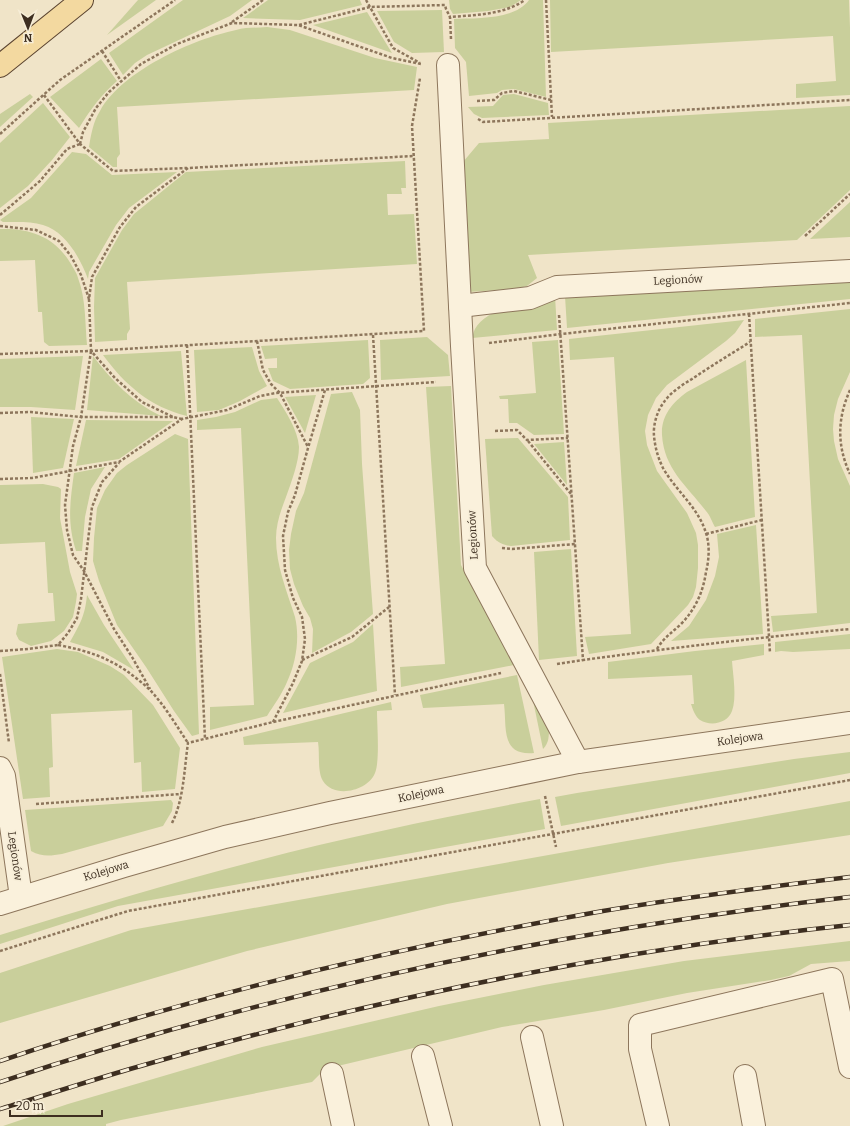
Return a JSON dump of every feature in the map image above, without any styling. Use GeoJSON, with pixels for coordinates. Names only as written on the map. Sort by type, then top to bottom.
{"type":"FeatureCollection","features":[{"type":"Feature","properties":{"kind":"main road"},"geometry":{"type":"LineString","coordinates":[[0,66],[82,0]]}},
{"type":"Feature","properties":{"kind":"street","name":"Legionów"},"geometry":{"type":"LineString","coordinates":[[448,65],[475,568],[578,762]]}},
{"type":"Feature","properties":{"kind":"street","name":"Legionów"},"geometry":{"type":"LineString","coordinates":[[460,306],[530,298],[557,287],[850,271]]}},
{"type":"Feature","properties":{"kind":"street","name":"Kolejowa"},"geometry":{"type":"LineString","coordinates":[[0,904],[225,837],[330,813],[578,762],[850,723]]}},
{"type":"Feature","properties":{"kind":"street","name":"Legionów"},"geometry":{"type":"LineString","coordinates":[[0,768],[4,776],[21,897]]}},
{"type":"Feature","properties":{"kind":"street"},"geometry":{"type":"LineString","coordinates":[[658,1126],[640,1049],[640,1025],[832,979],[850,1067]]}},
{"type":"Feature","properties":{"kind":"street"},"geometry":{"type":"LineString","coordinates":[[532,1037],[552,1126]]}},
{"type":"Feature","properties":{"kind":"street"},"geometry":{"type":"LineString","coordinates":[[423,1056],[441,1126]]}},
{"type":"Feature","properties":{"kind":"street"},"geometry":{"type":"LineString","coordinates":[[332,1074],[339,1125]]}},
{"type":"Feature","properties":{"kind":"street"},"geometry":{"type":"LineString","coordinates":[[745,1076],[754,1126]]}},
{"type":"Feature","properties":{"kind":"path"},"geometry":{"type":"LineString","coordinates":[[0,134],[60,80],[175,0]]}},
{"type":"Feature","properties":{"kind":"path"},"geometry":{"type":"LineString","coordinates":[[80,144],[82,132],[96,108],[109,92],[141,64],[177,44],[232,23],[263,0]]}},
{"type":"Feature","properties":{"kind":"path"},"geometry":{"type":"LineString","coordinates":[[366,0],[393,48],[422,65]]}},
{"type":"Feature","properties":{"kind":"path"},"geometry":{"type":"LineString","coordinates":[[450,17],[488,14],[511,8],[525,0]]}},
{"type":"Feature","properties":{"kind":"path"},"geometry":{"type":"LineString","coordinates":[[546,0],[552,117]]}},
{"type":"Feature","properties":{"kind":"path"},"geometry":{"type":"LineString","coordinates":[[232,23],[298,25],[370,7],[445,5],[450,17],[451,43]]}},
{"type":"Feature","properties":{"kind":"path"},"geometry":{"type":"LineString","coordinates":[[298,25],[392,58],[422,65]]}},
{"type":"Feature","properties":{"kind":"path"},"geometry":{"type":"LineString","coordinates":[[102,51],[121,81]]}},
{"type":"Feature","properties":{"kind":"path"},"geometry":{"type":"LineString","coordinates":[[422,65],[424,57]]}},
{"type":"Feature","properties":{"kind":"path"},"geometry":{"type":"LineString","coordinates":[[0,354],[91,351],[424,331],[412,126],[421,71]]}},
{"type":"Feature","properties":{"kind":"path"},"geometry":{"type":"LineString","coordinates":[[472,101],[494,100],[502,93],[514,91],[551,100]]}},
{"type":"Feature","properties":{"kind":"path"},"geometry":{"type":"LineString","coordinates":[[44,95],[80,144],[113,171],[414,156]]}},
{"type":"Feature","properties":{"kind":"path"},"geometry":{"type":"LineString","coordinates":[[472,117],[483,122],[850,100]]}},
{"type":"Feature","properties":{"kind":"path"},"geometry":{"type":"LineString","coordinates":[[0,215],[40,181],[67,149],[80,144]]}},
{"type":"Feature","properties":{"kind":"path"},"geometry":{"type":"LineString","coordinates":[[171,824],[178,811],[188,743],[150,690],[132,657],[114,629],[84,571],[72,555],[67,530],[65,505],[73,446],[80,417],[91,351],[89,299],[92,277],[120,227],[136,207],[188,168]]}},
{"type":"Feature","properties":{"kind":"path"},"geometry":{"type":"LineString","coordinates":[[806,236],[850,194]]}},
{"type":"Feature","properties":{"kind":"path"},"geometry":{"type":"LineString","coordinates":[[0,226],[36,230],[58,241],[71,256],[81,275],[89,299]]}},
{"type":"Feature","properties":{"kind":"path"},"geometry":{"type":"LineString","coordinates":[[557,287],[583,660],[769,636],[850,629]]}},
{"type":"Feature","properties":{"kind":"path"},"geometry":{"type":"LineString","coordinates":[[462,346],[850,303]]}},
{"type":"Feature","properties":{"kind":"path"},"geometry":{"type":"LineString","coordinates":[[749,314],[770,654]]}},
{"type":"Feature","properties":{"kind":"path"},"geometry":{"type":"LineString","coordinates":[[373,334],[395,696]]}},
{"type":"Feature","properties":{"kind":"path"},"geometry":{"type":"LineString","coordinates":[[257,341],[260,360],[264,370],[271,384],[280,393],[308,448]]}},
{"type":"Feature","properties":{"kind":"path"},"geometry":{"type":"LineString","coordinates":[[657,650],[661,642],[686,617],[700,598],[709,551],[706,534],[697,513],[663,467],[655,448],[654,431],[656,419],[663,402],[677,389],[712,365],[750,342]]}},
{"type":"Feature","properties":{"kind":"path"},"geometry":{"type":"LineString","coordinates":[[187,345],[205,739]]}},
{"type":"Feature","properties":{"kind":"path"},"geometry":{"type":"LineString","coordinates":[[91,351],[115,378],[142,402],[182,420]]}},
{"type":"Feature","properties":{"kind":"path"},"geometry":{"type":"LineString","coordinates":[[58,645],[68,633],[77,618],[82,599],[92,507],[102,482],[119,462],[182,420],[227,410],[260,396],[280,393],[464,381]]}},
{"type":"Feature","properties":{"kind":"path"},"geometry":{"type":"LineString","coordinates":[[273,722],[293,683],[302,661],[305,639],[304,627],[302,617],[293,598],[285,570],[283,536],[288,512],[295,495],[325,390]]}},
{"type":"Feature","properties":{"kind":"path"},"geometry":{"type":"LineString","coordinates":[[850,390],[841,416],[840,442],[843,456],[850,474]]}},
{"type":"Feature","properties":{"kind":"path"},"geometry":{"type":"LineString","coordinates":[[0,413],[31,412],[80,417],[173,417]]}},
{"type":"Feature","properties":{"kind":"path"},"geometry":{"type":"LineString","coordinates":[[488,431],[517,430],[572,495]]}},
{"type":"Feature","properties":{"kind":"path"},"geometry":{"type":"LineString","coordinates":[[527,440],[568,438]]}},
{"type":"Feature","properties":{"kind":"path"},"geometry":{"type":"LineString","coordinates":[[0,479],[32,478],[119,462]]}},
{"type":"Feature","properties":{"kind":"path"},"geometry":{"type":"LineString","coordinates":[[706,534],[762,520]]}},
{"type":"Feature","properties":{"kind":"path"},"geometry":{"type":"LineString","coordinates":[[302,661],[352,637],[390,607]]}},
{"type":"Feature","properties":{"kind":"path"},"geometry":{"type":"LineString","coordinates":[[0,651],[58,645],[83,650],[103,657],[127,671],[150,690]]}},
{"type":"Feature","properties":{"kind":"path"},"geometry":{"type":"LineString","coordinates":[[188,743],[273,722],[504,672]]}},
{"type":"Feature","properties":{"kind":"path"},"geometry":{"type":"LineString","coordinates":[[0,674],[10,744]]}},
{"type":"Feature","properties":{"kind":"path"},"geometry":{"type":"LineString","coordinates":[[0,951],[128,911],[850,780]]}},
{"type":"Feature","properties":{"kind":"path"},"geometry":{"type":"LineString","coordinates":[[544,788],[556,847]]}},
{"type":"Feature","properties":{"kind":"path"},"geometry":{"type":"LineString","coordinates":[[33,804],[181,794]]}},
{"type":"Feature","properties":{"kind":"green space"},"geometry":{"type":"Polygon","coordinates":[[[138,0],[156,0],[107,35],[138,0]]]}},
{"type":"Feature","properties":{"kind":"green space"},"geometry":{"type":"Polygon","coordinates":[[[183,0],[252,0],[230,16],[147,55],[135,63],[123,75],[109,53],[183,0]]]}},
{"type":"Feature","properties":{"kind":"green space"},"geometry":{"type":"Polygon","coordinates":[[[268,0],[360,0],[362,5],[300,20],[243,18],[268,0]]]}},
{"type":"Feature","properties":{"kind":"green space"},"geometry":{"type":"Polygon","coordinates":[[[449,0],[521,0],[510,7],[488,11],[453,14],[450,9],[449,0]]]}},
{"type":"Feature","properties":{"kind":"green space"},"geometry":{"type":"Polygon","coordinates":[[[529,0],[543,0],[546,97],[514,89],[502,90],[497,93],[469,96],[466,62],[455,48],[454,19],[484,18],[505,15],[523,7],[529,0]]]}},
{"type":"Feature","properties":{"kind":"green space"},"geometry":{"type":"Polygon","coordinates":[[[550,0],[849,0],[850,95],[796,98],[796,84],[836,81],[833,36],[551,52],[550,0]]]}},
{"type":"Feature","properties":{"kind":"green space"},"geometry":{"type":"Polygon","coordinates":[[[442,10],[444,52],[412,53],[394,42],[377,11],[442,10]]]}},
{"type":"Feature","properties":{"kind":"green space"},"geometry":{"type":"Polygon","coordinates":[[[367,12],[392,53],[313,25],[367,12]]]}},
{"type":"Feature","properties":{"kind":"green space"},"geometry":{"type":"Polygon","coordinates":[[[267,27],[290,30],[375,58],[417,67],[414,90],[117,107],[120,154],[117,158],[117,167],[113,167],[89,147],[94,124],[100,111],[110,96],[141,70],[180,49],[219,34],[240,29],[267,27]]]}},
{"type":"Feature","properties":{"kind":"green space"},"geometry":{"type":"Polygon","coordinates":[[[101,59],[117,81],[96,103],[79,128],[50,97],[101,59]]]}},
{"type":"Feature","properties":{"kind":"green space"},"geometry":{"type":"Polygon","coordinates":[[[30,94],[33,97],[0,127],[0,114],[30,94]]]}},
{"type":"Feature","properties":{"kind":"green space"},"geometry":{"type":"Polygon","coordinates":[[[514,94],[548,103],[549,115],[482,118],[474,114],[468,107],[493,106],[503,95],[514,94]]]}},
{"type":"Feature","properties":{"kind":"green space"},"geometry":{"type":"Polygon","coordinates":[[[43,103],[70,137],[52,160],[28,186],[0,208],[0,143],[43,103]]]}},
{"type":"Feature","properties":{"kind":"green space"},"geometry":{"type":"Polygon","coordinates":[[[850,106],[850,190],[797,240],[528,255],[537,278],[527,286],[515,289],[468,292],[463,162],[479,143],[549,139],[548,123],[850,106]]]}},
{"type":"Feature","properties":{"kind":"green space"},"geometry":{"type":"Polygon","coordinates":[[[72,152],[86,154],[112,175],[177,172],[129,208],[116,225],[89,272],[88,279],[81,263],[71,247],[59,233],[51,228],[34,223],[3,222],[0,220],[31,198],[72,152]]]}},
{"type":"Feature","properties":{"kind":"green space"},"geometry":{"type":"Polygon","coordinates":[[[405,161],[406,188],[401,188],[402,194],[387,194],[388,215],[414,214],[417,264],[127,282],[130,329],[127,334],[127,340],[95,342],[95,278],[122,230],[134,214],[186,172],[405,161]]]}},
{"type":"Feature","properties":{"kind":"green space"},"geometry":{"type":"Polygon","coordinates":[[[850,202],[850,237],[810,239],[850,202]]]}},
{"type":"Feature","properties":{"kind":"green space"},"geometry":{"type":"Polygon","coordinates":[[[0,229],[22,230],[41,236],[58,247],[65,255],[76,272],[81,286],[84,303],[87,345],[49,346],[44,342],[42,312],[38,312],[35,260],[0,261],[0,229]]]}},
{"type":"Feature","properties":{"kind":"green space"},"geometry":{"type":"Polygon","coordinates":[[[850,278],[850,299],[567,328],[565,296],[850,278]]]}},
{"type":"Feature","properties":{"kind":"green space"},"geometry":{"type":"Polygon","coordinates":[[[555,296],[557,330],[472,338],[475,329],[489,315],[510,306],[555,296]]]}},
{"type":"Feature","properties":{"kind":"green space"},"geometry":{"type":"Polygon","coordinates":[[[850,309],[850,372],[838,399],[834,415],[833,429],[838,459],[850,486],[850,623],[773,632],[771,616],[817,613],[802,335],[755,337],[755,319],[850,309]]]}},
{"type":"Feature","properties":{"kind":"green space"},"geometry":{"type":"Polygon","coordinates":[[[744,320],[735,333],[726,341],[667,385],[656,398],[648,415],[645,431],[647,445],[657,471],[687,513],[696,533],[698,545],[698,568],[696,587],[693,597],[688,605],[651,644],[589,654],[585,637],[631,634],[614,357],[570,360],[569,339],[744,320]]]}},
{"type":"Feature","properties":{"kind":"green space"},"geometry":{"type":"Polygon","coordinates":[[[427,337],[448,355],[450,376],[381,380],[380,340],[427,337]]]}},
{"type":"Feature","properties":{"kind":"green space"},"geometry":{"type":"Polygon","coordinates":[[[368,340],[370,378],[363,384],[290,389],[273,381],[268,368],[277,368],[277,358],[265,359],[261,346],[368,340]]]}},
{"type":"Feature","properties":{"kind":"green space"},"geometry":{"type":"Polygon","coordinates":[[[558,340],[564,434],[534,435],[517,423],[509,423],[508,399],[500,399],[499,396],[536,393],[532,342],[558,340]]]}},
{"type":"Feature","properties":{"kind":"green space"},"geometry":{"type":"Polygon","coordinates":[[[252,347],[259,371],[267,386],[240,401],[219,410],[197,412],[194,350],[252,347]]]}},
{"type":"Feature","properties":{"kind":"green space"},"geometry":{"type":"Polygon","coordinates":[[[181,351],[187,416],[161,407],[150,401],[129,385],[103,355],[181,351]]]}},
{"type":"Feature","properties":{"kind":"green space"},"geometry":{"type":"Polygon","coordinates":[[[83,356],[75,410],[31,407],[0,407],[0,359],[83,356]]]}},
{"type":"Feature","properties":{"kind":"green space"},"geometry":{"type":"Polygon","coordinates":[[[93,356],[123,390],[141,404],[161,416],[87,410],[93,356]]]}},
{"type":"Feature","properties":{"kind":"green space"},"geometry":{"type":"Polygon","coordinates":[[[746,360],[755,517],[715,527],[710,517],[684,485],[667,458],[662,435],[663,422],[672,405],[687,392],[746,360]]]}},
{"type":"Feature","properties":{"kind":"green space"},"geometry":{"type":"Polygon","coordinates":[[[451,386],[461,565],[514,665],[401,687],[400,667],[445,664],[426,387],[451,386]]]}},
{"type":"Feature","properties":{"kind":"green space"},"geometry":{"type":"Polygon","coordinates":[[[352,392],[360,410],[362,464],[373,614],[351,632],[312,653],[313,629],[310,618],[303,606],[294,584],[290,569],[289,550],[291,534],[296,511],[304,493],[331,394],[352,392]]]}},
{"type":"Feature","properties":{"kind":"green space"},"geometry":{"type":"Polygon","coordinates":[[[316,395],[305,433],[285,397],[316,395]]]}},
{"type":"Feature","properties":{"kind":"green space"},"geometry":{"type":"Polygon","coordinates":[[[277,398],[294,428],[299,447],[298,459],[279,517],[276,538],[276,548],[280,568],[295,617],[297,642],[295,659],[285,686],[267,716],[210,730],[210,707],[254,705],[241,428],[197,430],[197,420],[235,412],[261,400],[277,398]]]}},
{"type":"Feature","properties":{"kind":"green space"},"geometry":{"type":"Polygon","coordinates":[[[31,417],[74,419],[63,468],[33,473],[31,417]]]}},
{"type":"Feature","properties":{"kind":"green space"},"geometry":{"type":"Polygon","coordinates":[[[86,420],[173,421],[119,459],[76,466],[86,420]]]}},
{"type":"Feature","properties":{"kind":"green space"},"geometry":{"type":"Polygon","coordinates":[[[175,434],[188,439],[199,734],[192,736],[117,625],[99,581],[93,561],[97,508],[105,490],[117,473],[127,465],[175,434]]]}},
{"type":"Feature","properties":{"kind":"green space"},"geometry":{"type":"Polygon","coordinates":[[[518,438],[568,497],[570,540],[511,546],[501,543],[492,536],[485,439],[518,438]]]}},
{"type":"Feature","properties":{"kind":"green space"},"geometry":{"type":"Polygon","coordinates":[[[564,442],[567,485],[534,444],[564,442]]]}},
{"type":"Feature","properties":{"kind":"green space"},"geometry":{"type":"Polygon","coordinates":[[[105,467],[91,489],[85,517],[82,551],[76,551],[70,521],[74,473],[105,467]]]}},
{"type":"Feature","properties":{"kind":"green space"},"geometry":{"type":"Polygon","coordinates":[[[43,484],[61,489],[60,518],[70,572],[77,594],[73,617],[64,631],[51,641],[31,646],[19,640],[16,634],[18,624],[55,621],[53,593],[48,593],[45,542],[0,544],[0,485],[43,484]]]}},
{"type":"Feature","properties":{"kind":"green space"},"geometry":{"type":"Polygon","coordinates":[[[756,525],[763,634],[671,641],[689,626],[706,600],[715,576],[719,557],[717,534],[756,525]]]}},
{"type":"Feature","properties":{"kind":"green space"},"geometry":{"type":"Polygon","coordinates":[[[571,549],[577,656],[539,660],[534,552],[571,549]]]}},
{"type":"Feature","properties":{"kind":"green space"},"geometry":{"type":"Polygon","coordinates":[[[87,595],[104,625],[134,670],[103,652],[70,642],[82,620],[87,595]]]}},
{"type":"Feature","properties":{"kind":"green space"},"geometry":{"type":"Polygon","coordinates":[[[373,624],[377,691],[283,713],[310,663],[353,642],[373,624]]]}},
{"type":"Feature","properties":{"kind":"green space"},"geometry":{"type":"Polygon","coordinates":[[[850,634],[850,649],[775,652],[775,642],[850,634]]]}},
{"type":"Feature","properties":{"kind":"green space"},"geometry":{"type":"Polygon","coordinates":[[[764,644],[764,655],[732,661],[734,700],[732,711],[727,718],[719,723],[704,722],[695,715],[691,704],[694,704],[692,675],[608,679],[608,662],[764,644]]]}},
{"type":"Feature","properties":{"kind":"green space"},"geometry":{"type":"Polygon","coordinates":[[[57,649],[78,652],[110,666],[124,675],[153,705],[180,748],[175,789],[142,792],[141,762],[134,763],[132,710],[51,714],[53,767],[49,768],[50,797],[23,799],[2,657],[57,649]]]}},
{"type":"Feature","properties":{"kind":"green space"},"geometry":{"type":"Polygon","coordinates":[[[517,675],[534,753],[523,753],[515,750],[510,745],[507,738],[504,704],[423,708],[420,695],[517,675]]]}},
{"type":"Feature","properties":{"kind":"green space"},"geometry":{"type":"Polygon","coordinates":[[[528,676],[549,727],[548,742],[543,749],[528,676]]]}},
{"type":"Feature","properties":{"kind":"green space"},"geometry":{"type":"Polygon","coordinates":[[[391,702],[392,710],[377,711],[378,752],[375,773],[371,779],[358,788],[342,791],[328,787],[321,777],[318,742],[244,745],[243,737],[391,702]]]}},
{"type":"Feature","properties":{"kind":"green space"},"geometry":{"type":"Polygon","coordinates":[[[850,752],[850,773],[561,826],[555,797],[794,759],[850,752]]]}},
{"type":"Feature","properties":{"kind":"green space"},"geometry":{"type":"Polygon","coordinates":[[[540,799],[545,829],[118,906],[0,944],[0,935],[128,896],[224,869],[362,835],[540,799]]]}},
{"type":"Feature","properties":{"kind":"green space"},"geometry":{"type":"Polygon","coordinates":[[[171,800],[173,803],[172,811],[163,826],[62,854],[46,856],[31,851],[25,810],[171,800]]]}},
{"type":"Feature","properties":{"kind":"green space"},"geometry":{"type":"Polygon","coordinates":[[[850,801],[850,835],[668,863],[447,904],[247,951],[0,1023],[0,973],[131,930],[850,801]]]}},
{"type":"Feature","properties":{"kind":"green space"},"geometry":{"type":"Polygon","coordinates":[[[850,941],[850,961],[811,964],[789,976],[771,980],[687,993],[604,1010],[502,1027],[325,1069],[312,1082],[121,1120],[106,1124],[106,1126],[3,1126],[68,1104],[262,1047],[439,1006],[544,985],[684,961],[850,941]]]}},
{"type":"Feature","properties":{"kind":"railway"},"geometry":{"type":"LineString","coordinates":[[0,1061],[74,1037],[223,994],[450,940],[634,906],[726,892],[850,877]]}},
{"type":"Feature","properties":{"kind":"railway"},"geometry":{"type":"LineString","coordinates":[[0,1082],[104,1049],[209,1019],[314,992],[420,968],[527,946],[634,927],[850,897]]}},
{"type":"Feature","properties":{"kind":"railway"},"geometry":{"type":"LineString","coordinates":[[0,1109],[218,1044],[397,1000],[577,964],[668,949],[850,925]]}}]}
